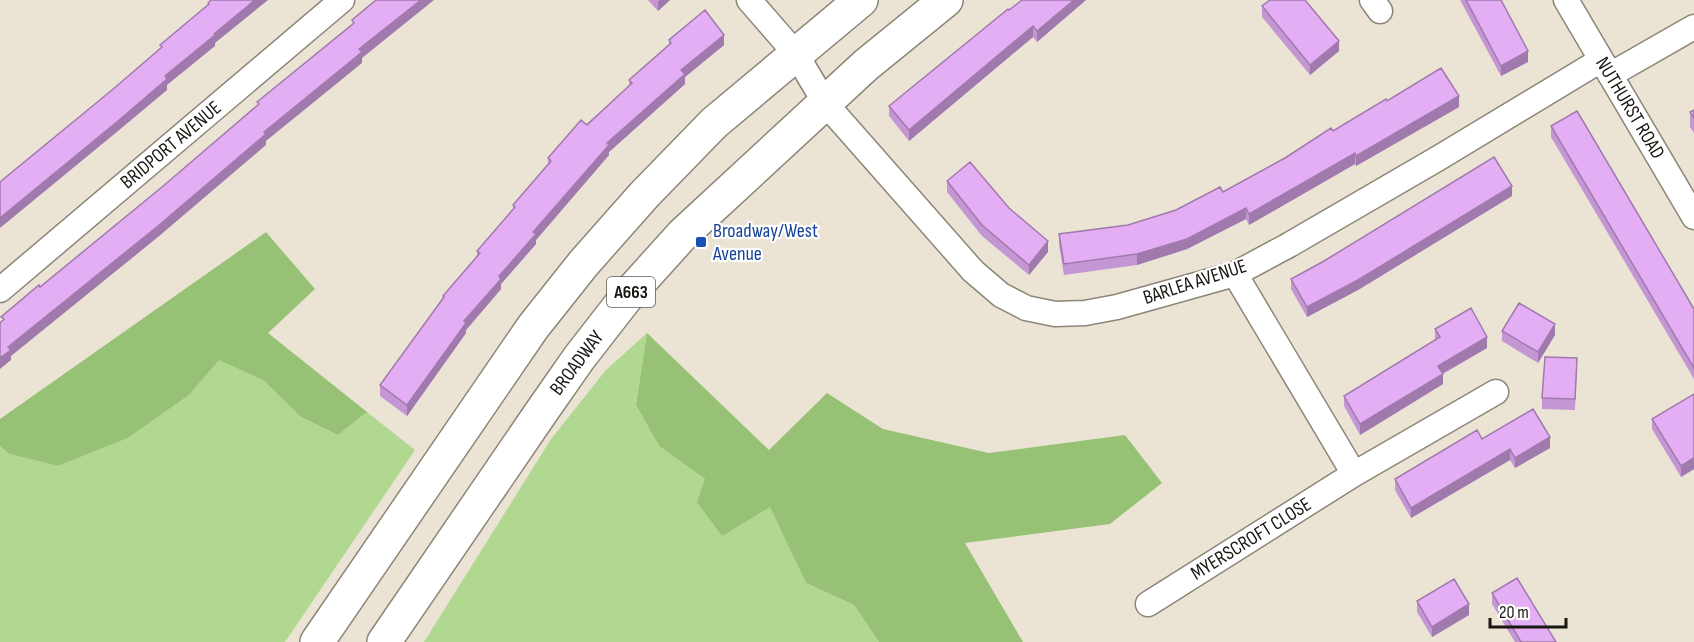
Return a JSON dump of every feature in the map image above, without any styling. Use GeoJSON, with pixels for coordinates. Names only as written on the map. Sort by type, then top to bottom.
{"type":"FeatureCollection","features":[{"type":"Feature","properties":{"kind":"highway","name":"A663"},"geometry":{"type":"LineString","coordinates":[[317,642],[533,327],[583,264],[644,195],[714,123],[861,0]]}},
{"type":"Feature","properties":{"kind":"highway","name":"BROADWAY"},"geometry":{"type":"LineString","coordinates":[[384,642],[579,358],[628,295],[683,234],[866,65],[946,0]]}},
{"type":"Feature","properties":{"kind":"street","name":"BRIDPORT AVENUE"},"geometry":{"type":"LineString","coordinates":[[0,290],[342,0]]}},
{"type":"Feature","properties":{"kind":"street","name":"BARLEA AVENUE"},"geometry":{"type":"LineString","coordinates":[[749,0],[796,54],[825,103],[973,271],[1001,295],[1026,308],[1054,314],[1085,314],[1117,307],[1235,274],[1427,165],[1605,68],[1694,27]]}},
{"type":"Feature","properties":{"kind":"street","name":"NUTHURST ROAD"},"geometry":{"type":"LineString","coordinates":[[1566,0],[1694,217]]}},
{"type":"Feature","properties":{"kind":"street"},"geometry":{"type":"LineString","coordinates":[[1235,274],[1354,474]]}},
{"type":"Feature","properties":{"kind":"street","name":"MYERSCROFT CLOSE"},"geometry":{"type":"LineString","coordinates":[[1148,604],[1354,474],[1496,392]]}},
{"type":"Feature","properties":{"kind":"green space"},"geometry":{"type":"Polygon","coordinates":[[[266,232],[315,289],[268,333],[367,412],[338,435],[301,417],[263,380],[219,360],[189,395],[128,438],[58,466],[9,454],[0,446],[0,419],[266,232]]]}},
{"type":"Feature","properties":{"kind":"green space"},"geometry":{"type":"Polygon","coordinates":[[[647,333],[636,405],[659,446],[705,479],[722,535],[770,506],[806,583],[854,605],[879,642],[424,642],[551,439],[606,370],[647,333]]]}},
{"type":"Feature","properties":{"kind":"green space"},"geometry":{"type":"Polygon","coordinates":[[[647,333],[769,450],[827,393],[883,429],[989,453],[1125,435],[1162,483],[1110,524],[965,543],[1023,642],[879,642],[854,605],[806,583],[770,507],[722,536],[697,502],[705,479],[659,446],[636,405],[647,333]]]}},
{"type":"Feature","properties":{"kind":"green space"},"geometry":{"type":"Polygon","coordinates":[[[219,359],[263,380],[301,417],[338,435],[367,412],[415,450],[285,642],[0,642],[0,446],[9,454],[58,466],[128,438],[189,395],[219,359]]]}},
{"type":"Feature","properties":{"kind":"building"},"geometry":{"type":"Polygon","coordinates":[[[211,0],[255,0],[165,76],[167,79],[118,121],[0,218],[0,182],[162,47],[160,45],[211,0]]]}},
{"type":"Feature","properties":{"kind":"building"},"geometry":{"type":"Polygon","coordinates":[[[376,0],[421,0],[359,49],[362,52],[264,132],[266,134],[158,226],[8,347],[11,350],[0,358],[0,323],[4,319],[1,317],[162,187],[259,104],[257,102],[354,23],[352,20],[376,0]]]}},
{"type":"Feature","properties":{"kind":"building"},"geometry":{"type":"Polygon","coordinates":[[[1022,0],[1074,0],[1037,31],[1033,26],[909,130],[889,106],[1022,0]]]}},
{"type":"Feature","properties":{"kind":"building"},"geometry":{"type":"Polygon","coordinates":[[[1270,0],[1305,0],[1339,41],[1310,65],[1262,6],[1270,0]]]}},
{"type":"Feature","properties":{"kind":"building"},"geometry":{"type":"Polygon","coordinates":[[[1466,0],[1501,0],[1528,51],[1501,66],[1466,0]]]}},
{"type":"Feature","properties":{"kind":"building"},"geometry":{"type":"Polygon","coordinates":[[[705,10],[724,35],[681,70],[685,74],[607,143],[609,145],[533,232],[536,234],[464,321],[466,323],[407,405],[380,385],[443,296],[480,253],[477,251],[551,161],[548,158],[581,120],[587,125],[632,83],[629,80],[671,43],[669,40],[705,10]]]}},
{"type":"Feature","properties":{"kind":"building"},"geometry":{"type":"Polygon","coordinates":[[[1441,68],[1459,96],[1356,156],[1355,153],[1249,214],[1246,208],[1187,239],[1137,254],[1064,264],[1059,234],[1128,225],[1176,210],[1220,187],[1223,192],[1285,158],[1331,128],[1333,131],[1441,68]]]}},
{"type":"Feature","properties":{"kind":"building"},"geometry":{"type":"Polygon","coordinates":[[[1577,111],[1694,309],[1694,368],[1551,126],[1577,111]]]}},
{"type":"Feature","properties":{"kind":"building"},"geometry":{"type":"Polygon","coordinates":[[[1494,157],[1512,186],[1358,280],[1307,307],[1291,279],[1494,157]]]}},
{"type":"Feature","properties":{"kind":"building"},"geometry":{"type":"Polygon","coordinates":[[[970,162],[1009,208],[1048,241],[1029,265],[982,225],[947,181],[970,162]]]}},
{"type":"Feature","properties":{"kind":"building"},"geometry":{"type":"Polygon","coordinates":[[[1519,303],[1555,324],[1538,352],[1502,331],[1519,303]]]}},
{"type":"Feature","properties":{"kind":"building"},"geometry":{"type":"Polygon","coordinates":[[[1471,308],[1487,337],[1438,366],[1443,374],[1360,424],[1344,396],[1440,337],[1435,329],[1471,308]]]}},
{"type":"Feature","properties":{"kind":"building"},"geometry":{"type":"Polygon","coordinates":[[[1545,357],[1577,358],[1575,399],[1542,398],[1545,357]]]}},
{"type":"Feature","properties":{"kind":"building"},"geometry":{"type":"Polygon","coordinates":[[[1694,394],[1694,458],[1681,466],[1652,419],[1694,394]]]}},
{"type":"Feature","properties":{"kind":"building"},"geometry":{"type":"Polygon","coordinates":[[[1533,409],[1550,437],[1515,458],[1510,449],[1411,508],[1395,479],[1477,430],[1482,439],[1533,409]]]}},
{"type":"Feature","properties":{"kind":"building"},"geometry":{"type":"Polygon","coordinates":[[[1517,578],[1556,642],[1521,642],[1492,593],[1517,578]]]}},
{"type":"Feature","properties":{"kind":"building"},"geometry":{"type":"Polygon","coordinates":[[[1454,579],[1469,604],[1432,627],[1417,601],[1454,579]]]}},
{"type":"Feature","properties":{"kind":"place","name":"Broadway/West Avenue"},"geometry":{"type":"Point","coordinates":[701,242]}}]}
